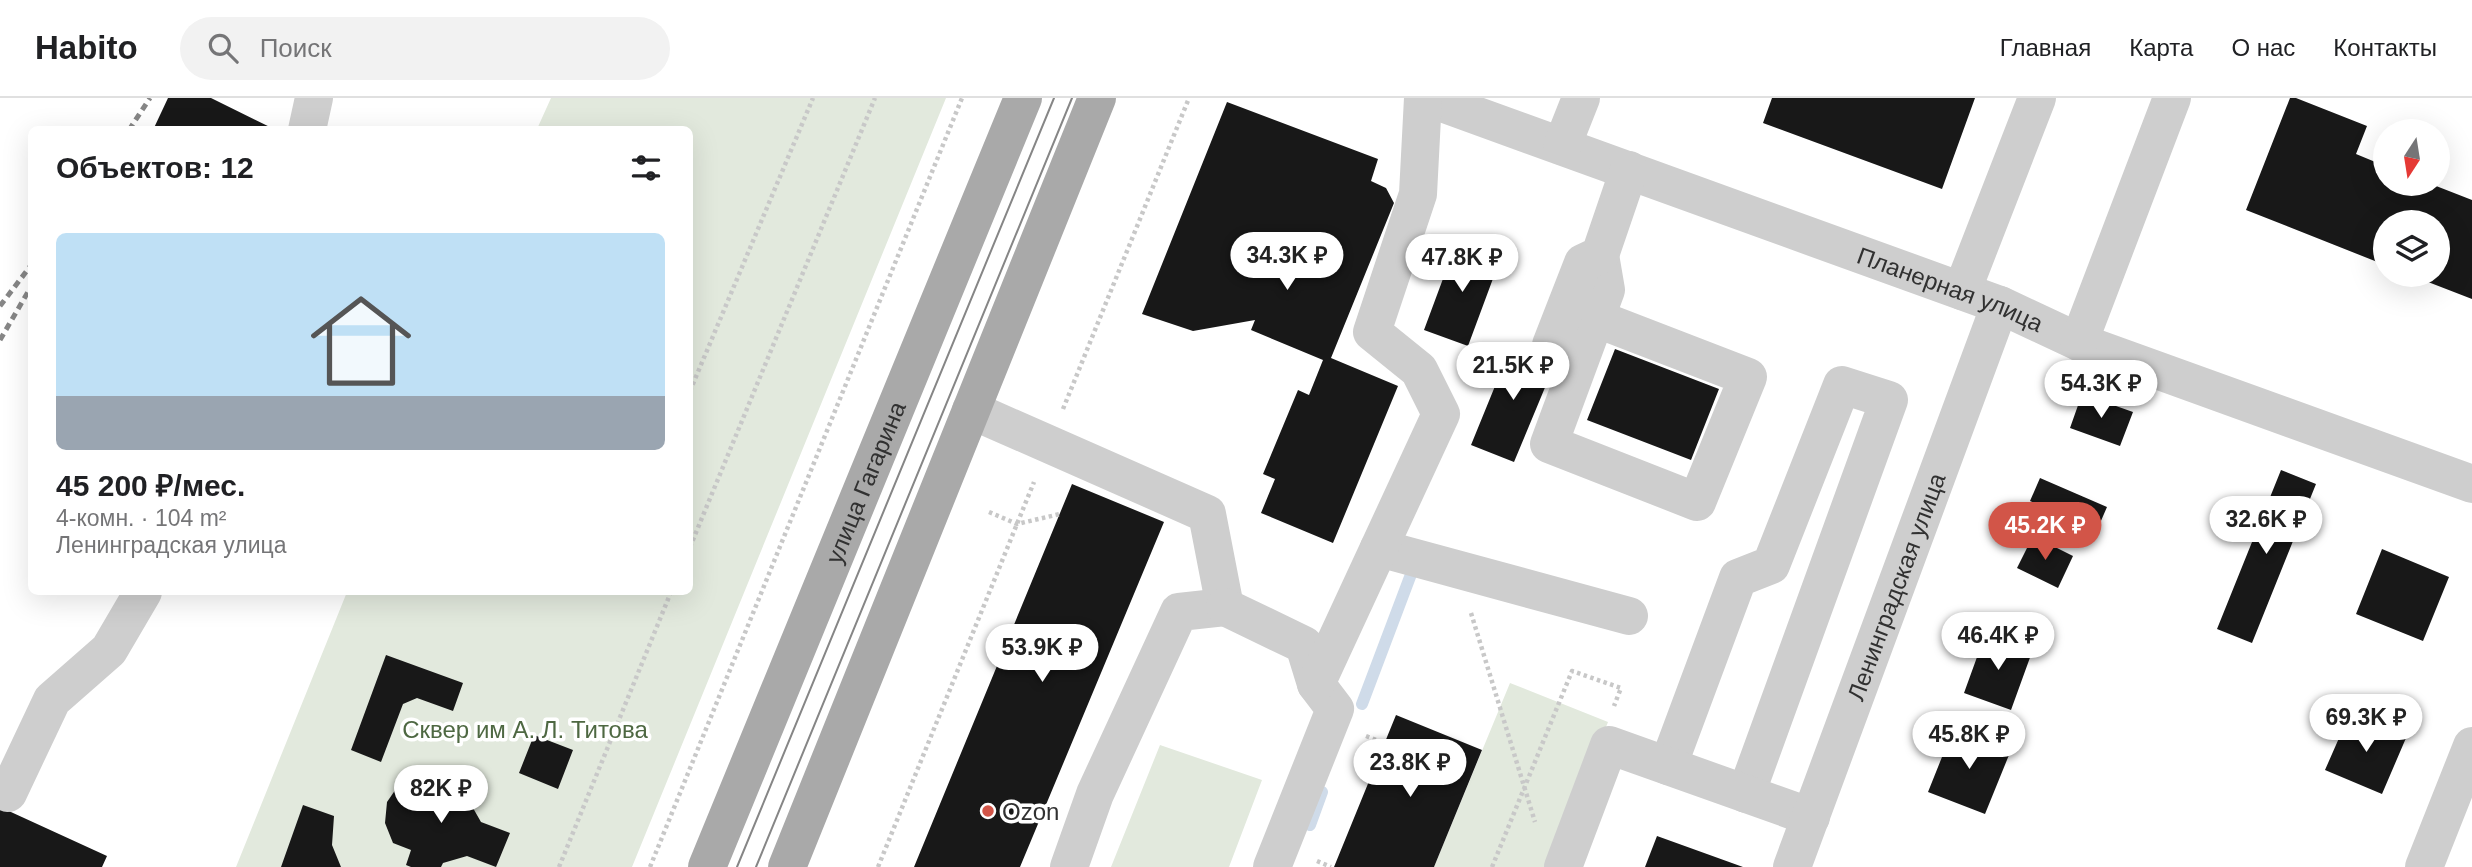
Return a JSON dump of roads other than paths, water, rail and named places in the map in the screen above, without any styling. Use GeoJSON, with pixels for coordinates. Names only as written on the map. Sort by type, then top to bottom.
{"type":"FeatureCollection","features":[{"type":"Feature","properties":{"kind":"main road","name":"улица Гагарина"},"geometry":{"type":"LineString","coordinates":[[707,867],[1024,98]]}},
{"type":"Feature","properties":{"kind":"main road"},"geometry":{"type":"LineString","coordinates":[[787,867],[1097,98]]}},
{"type":"Feature","properties":{"kind":"street"},"geometry":{"type":"LineString","coordinates":[[308,126],[314,98]]}},
{"type":"Feature","properties":{"kind":"street"},"geometry":{"type":"LineString","coordinates":[[1316,684],[1441,414],[1419,370],[1372,331],[1418,194],[1425,98]]}},
{"type":"Feature","properties":{"kind":"street","name":"Планерная улица"},"geometry":{"type":"LineString","coordinates":[[1425,98],[2000,305],[2079,342],[2472,484]]}},
{"type":"Feature","properties":{"kind":"street"},"geometry":{"type":"LineString","coordinates":[[1562,146],[1581,98]]}},
{"type":"Feature","properties":{"kind":"street"},"geometry":{"type":"LineString","coordinates":[[1962,291],[2037,98]]}},
{"type":"Feature","properties":{"kind":"street"},"geometry":{"type":"LineString","coordinates":[[2079,342],[2172,98]]}},
{"type":"Feature","properties":{"kind":"street"},"geometry":{"type":"LineString","coordinates":[[1595,318],[1748,377],[1697,502],[1549,444],[1595,318],[1606,290],[1600,255],[1629,170]]}},
{"type":"Feature","properties":{"kind":"street"},"geometry":{"type":"LineString","coordinates":[[1551,345],[1583,263],[1600,255]]}},
{"type":"Feature","properties":{"kind":"street","name":"Ленинградская улица"},"geometry":{"type":"LineString","coordinates":[[1792,867],[2000,305]]}},
{"type":"Feature","properties":{"kind":"street"},"geometry":{"type":"LineString","coordinates":[[1668,766],[1738,578],[1772,565],[1842,385],[1889,400],[1746,794]]}},
{"type":"Feature","properties":{"kind":"street"},"geometry":{"type":"LineString","coordinates":[[971,410],[1207,514],[1225,607]]}},
{"type":"Feature","properties":{"kind":"street"},"geometry":{"type":"LineString","coordinates":[[1379,548],[1629,616]]}},
{"type":"Feature","properties":{"kind":"street"},"geometry":{"type":"LineString","coordinates":[[8,793],[52,700],[108,650],[141,595]]}},
{"type":"Feature","properties":{"kind":"street"},"geometry":{"type":"LineString","coordinates":[[1069,867],[1095,794],[1179,612],[1225,607],[1304,645],[1316,684],[1335,709],[1272,867]]}},
{"type":"Feature","properties":{"kind":"street"},"geometry":{"type":"LineString","coordinates":[[1563,867],[1609,745],[1811,817]]}},
{"type":"Feature","properties":{"kind":"street"},"geometry":{"type":"LineString","coordinates":[[2424,867],[2472,746]]}},
{"type":"Feature","properties":{"kind":"waterway"},"geometry":{"type":"LineString","coordinates":[[1362,704],[1416,561]]}},
{"type":"Feature","properties":{"kind":"waterway"},"geometry":{"type":"LineString","coordinates":[[1310,825],[1322,792]]}},
{"type":"Feature","properties":{"kind":"tram line"},"geometry":{"type":"LineString","coordinates":[[737,867],[1054,98]]}},
{"type":"Feature","properties":{"kind":"tram line"},"geometry":{"type":"LineString","coordinates":[[756,867],[1072,98]]}},
{"type":"Feature","properties":{"kind":"railway"},"geometry":{"type":"LineString","coordinates":[[132,126],[150,98]]}},
{"type":"Feature","properties":{"kind":"railway"},"geometry":{"type":"LineString","coordinates":[[0,306],[28,269]]}},
{"type":"Feature","properties":{"kind":"railway"},"geometry":{"type":"LineString","coordinates":[[0,340],[28,292]]}},
{"type":"Feature","properties":{"kind":"place","name":"Ozon"},"geometry":{"type":"Point","coordinates":[988,811]}},
{"type":"Feature","properties":{"kind":"park label","name":"Сквер им А. Л. Титова"},"geometry":{"type":"Point","coordinates":[525,729]}}]}
